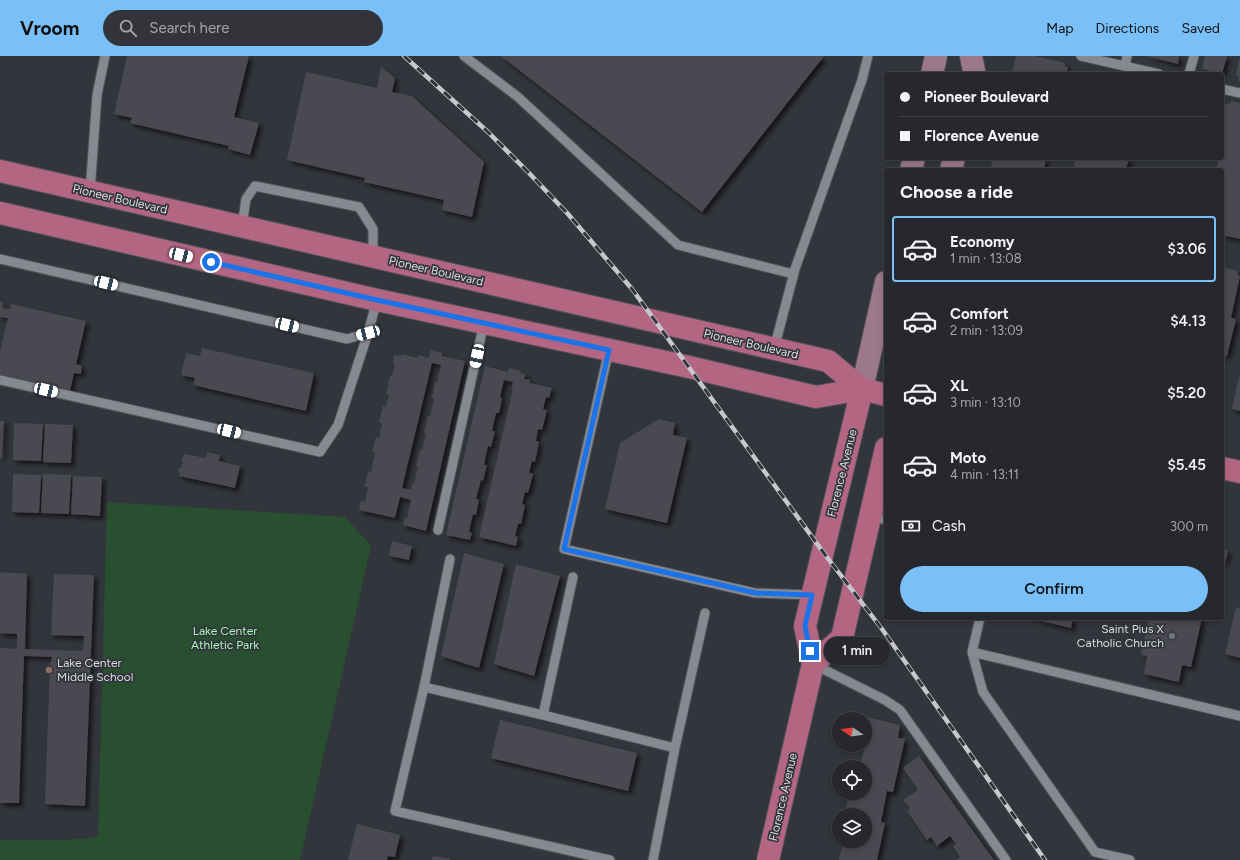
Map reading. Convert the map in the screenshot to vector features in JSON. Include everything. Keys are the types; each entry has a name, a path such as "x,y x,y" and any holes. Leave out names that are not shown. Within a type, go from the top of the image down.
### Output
{"main road":[{"path":"932,72 936,56"},
{"path":"971,56 974,72"},
{"name":"Pioneer Boulevard","path":"0,171 828,361 862,389"},
{"name":"Pioneer Boulevard","path":"0,213 377,300 689,367 816,397 862,389 884,394"},
{"name":"Florence Avenue","path":"768,860 813,664 805,626 884,291"},
{"path":"813,664 842,638 878,518 884,466"},
{"path":"1224,468 1240,472"}],"lane":[{"path":"90,192 97,95 106,56"},
{"path":"464,56 518,97 678,245 793,274"},
{"path":"774,349 793,274 862,80 868,56"},
{"path":"1081,56 1123,69 1145,72"},
{"path":"1123,69 1127,56"},
{"path":"1190,72 1194,56"},
{"path":"1224,89 1240,93"},
{"path":"242,226 246,199 255,186 359,207 374,228 373,257"},
{"path":"0,259 347,339 368,333"},
{"path":"0,380 320,452 338,426 377,300"},
{"path":"438,530 484,323"},
{"path":"609,350 564,549 756,593 812,595"},
{"path":"450,559 424,687 395,811 610,860"},
{"path":"543,715 573,577"},
{"path":"653,860 675,748 705,613"},
{"path":"980,620 972,652 983,692 1095,852 1130,860"},
{"path":"972,652 1240,716"},
{"path":"813,664 885,700 900,710 1006,860"},
{"path":"424,687 675,748"}],"green space":[{"name":"Lake Center Athletic Park","path":"107,502 345,517 371,546 300,860 0,860 0,840 69,840 98,837"}],"building":[{"path":"127,56 249,56 234,117 259,123 250,155 228,149 229,146 130,123 132,118 114,114"},
{"path":"501,56 824,56 702,212"},
{"path":"1016,56 1034,56 1065,63 1065,66 1068,67 1067,72 1012,72"},
{"path":"1146,56 1179,56 1178,64"},
{"path":"1205,56 1227,56 1223,72 1214,72 1202,69"},
{"path":"1239,60 1240,82 1238,81 1239,77 1236,76"},
{"path":"381,67 395,78 392,92 412,96 484,162 472,217 442,210 444,200 364,182 365,178 287,160 306,72 377,88"},
{"path":"1231,101 1240,103 1240,239 1224,235 1224,168 1216,168 1218,160 1224,160 1224,112 1226,103 1230,104"},
{"path":"992,160 1046,160 1044,168 990,168"},
{"path":"1076,160 1128,160 1126,168 1074,168"},
{"path":"1224,268 1238,271 1238,275 1240,276 1231,318 1236,319 1227,356 1224,355"},
{"path":"0,302 3,302 2,308 10,309 11,304 86,321 76,364 82,366 81,374 74,373 69,395 0,379 0,351 8,318 0,317"},
{"path":"202,348 314,373 306,411 193,385 195,378 181,375 186,353 200,356"},
{"path":"431,350 442,353 442,356 465,361 426,531 403,525 405,517 407,518 411,500 400,497 395,518 359,510 361,501 365,502 368,487 365,487 368,471 371,472 375,453 372,452 376,437 379,438 382,423 379,422 383,406 386,407 389,394 386,394 390,376 392,376 395,364 393,364 394,355 401,356 401,354 418,358 418,355 429,358","holes":["432,363 441,365 437,382 435,382 432,398 434,399 424,433 426,433 422,451 420,450 416,466 418,467 414,484 412,484 411,490 402,488"]},
{"path":"485,366 508,372 509,368 521,371 520,373 526,374 524,379 530,380 530,383 552,388 549,398 546,397 543,409 547,410 542,430 538,429 536,441 539,442 535,462 532,461 529,473 533,474 528,493 525,492 522,504 525,505 521,524 518,524 515,536 518,537 516,546 479,537 513,389 511,389 513,382 504,380 500,397 502,398 499,413 496,413 492,431 495,431 491,447 488,446 484,465 487,465 476,499 479,499 476,515 473,514 469,532 472,533 470,540 446,535"},
{"path":"1240,377 1240,411 1232,409"},
{"path":"659,419 675,423 673,435 687,438 667,523 605,509 620,443"},
{"path":"0,421 4,421 2,458 0,458"},
{"path":"14,423 43,424 41,461 13,460"},
{"path":"45,424 73,425 71,463 43,462"},
{"path":"207,452 220,455 219,461 240,466 235,488 179,476 180,472 178,471 179,468 181,468 183,461 181,461 184,454 206,458"},
{"path":"13,474 41,475 39,513 12,512"},
{"path":"43,474 71,475 69,514 41,513"},
{"path":"73,476 102,477 100,516 71,514"},
{"path":"392,541 412,546 409,560 389,556"},
{"path":"1224,550 1228,551 1224,563"},
{"path":"464,553 504,564 479,668 441,656"},
{"path":"516,564 560,576 534,676 494,664"},
{"path":"0,572 27,574 25,649 83,651 84,636 51,635 54,574 94,575 85,806 45,804 50,663 52,657 24,656 19,803 0,803 0,648 17,649 17,634 0,633"},
{"path":"1236,607 1240,608 1240,658 1225,654"},
{"path":"1037,620 1073,620 1071,628"},
{"name":"Saint Pius X Catholic Church","path":"1149,620 1202,620 1191,667 1182,665 1179,682 1144,674 1147,656 1141,655"},
{"path":"872,718 900,725 898,738 905,739 893,792 887,791 881,822 885,823 877,860 839,860 842,848 872,848 872,808 846,808 848,800 872,800 872,760 862,760 864,752 872,752"},
{"path":"500,720 637,753 628,791 491,758"},
{"path":"919,756 994,860 956,860 960,857 953,846 956,844 950,836 937,846 931,837 927,840 907,811 910,808 903,800 918,790 903,768"},
{"path":"357,824 400,835 395,857 388,856 387,860 348,860"},
{"path":"433,856 450,859 450,860 432,860"}],"railway":[{"path":"404,56 488,132 529,173 568,214 632,289 823,552 882,629 1045,860"}],"place":[{"name":"Saint Pius X Catholic Church","path":"1172,636"},
{"name":"Lake Center Middle School","path":"49,670"}],"route":[{"path":"211,262 377,300 609,350 564,549 756,593 812,595 805,626 810,651"}]}
